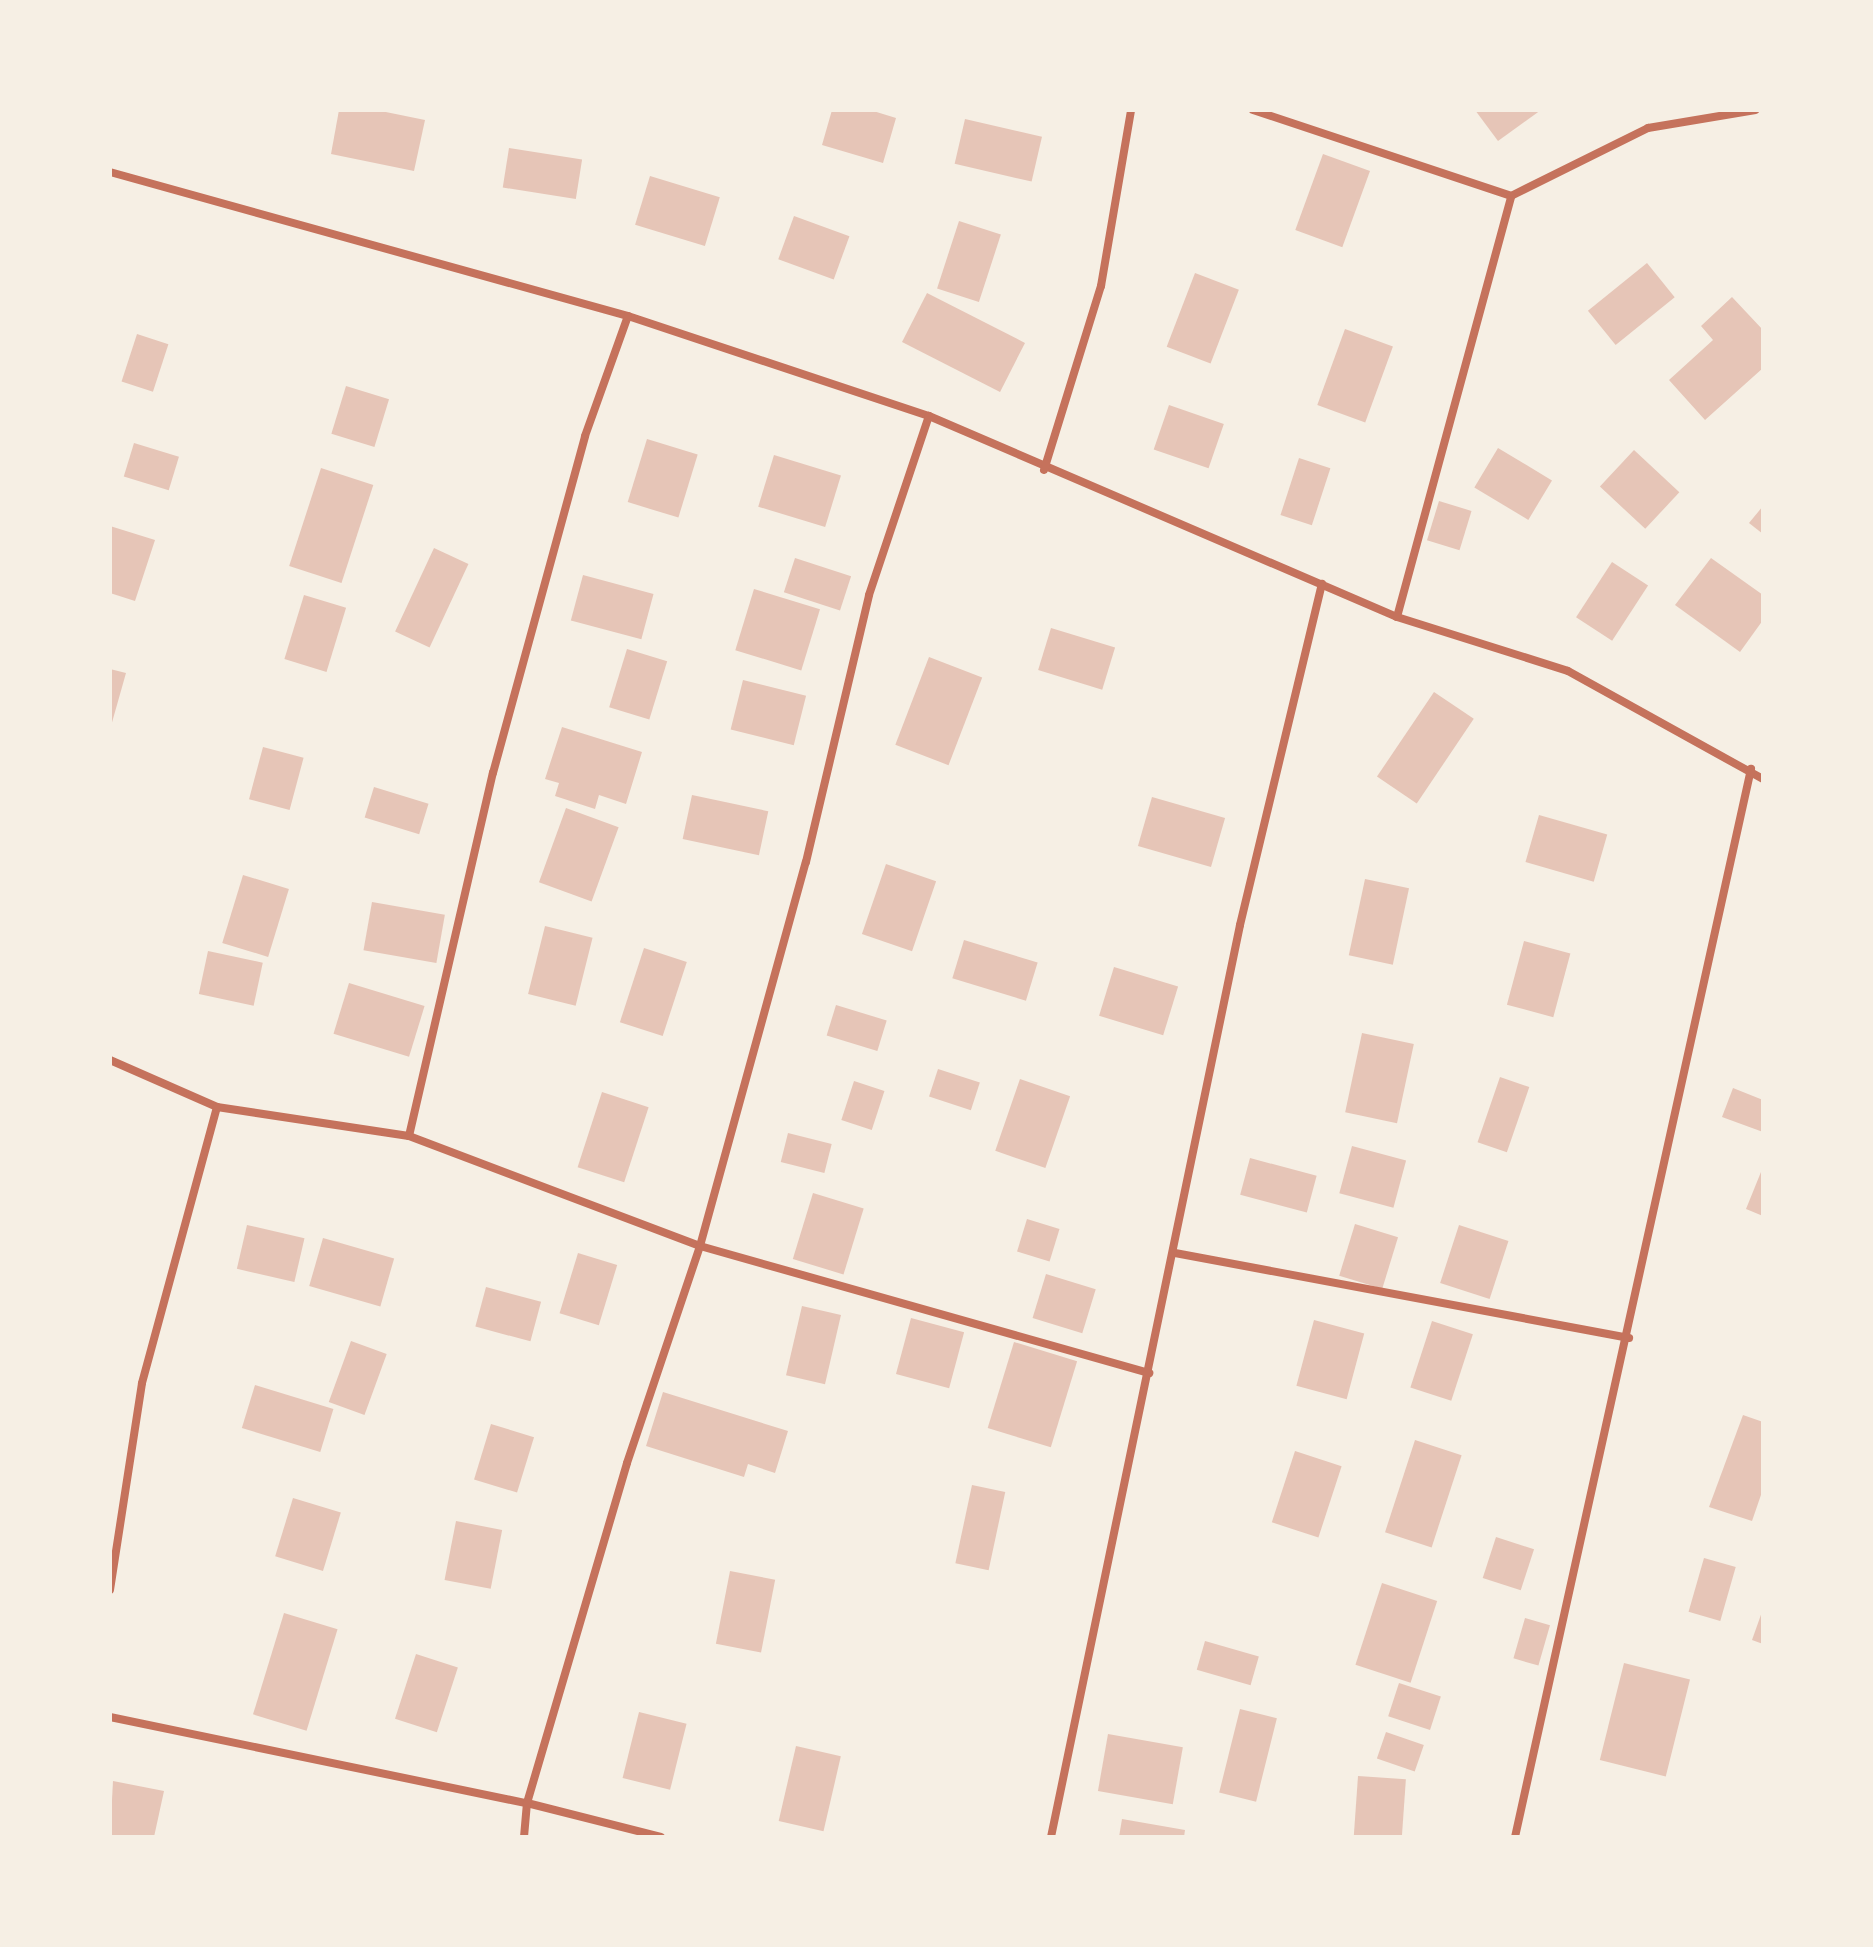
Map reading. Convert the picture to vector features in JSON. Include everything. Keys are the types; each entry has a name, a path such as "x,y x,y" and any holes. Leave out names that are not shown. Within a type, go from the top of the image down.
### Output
{"street":[{"path":"1044,470 1101,286 1131,110"},
{"path":"1253,110 1511,196 1648,128 1756,110"},
{"path":"110,172 628,316 929,416 1044,470 1397,617 1568,671 1751,769 1763,779"},
{"path":"1397,617 1511,196"},
{"path":"409,1136 493,773 585,436 628,316"},
{"path":"524,1837 527,1803 627,1463 700,1246 806,862 869,595 929,416"},
{"path":"1051,1837 1175,1253 1240,925 1322,584"},
{"path":"1515,1837 1629,1338 1751,769"},
{"path":"110,1060 217,1107 409,1136 700,1246 1149,1373"},
{"path":"110,1585 142,1383 217,1107"},
{"path":"1175,1253 1629,1338"},
{"path":"110,1717 527,1803 661,1837"}],"building":[{"path":"339,110 376,110 425,120 414,171 331,154"},
{"path":"832,110 870,110 896,118 883,163 822,145"},
{"path":"1475,110 1541,110 1498,141"},
{"path":"965,119 1042,137 1032,182 955,164"},
{"path":"509,148 582,160 576,199 503,188"},
{"path":"1323,154 1370,171 1342,247 1295,230"},
{"path":"650,176 720,197 705,246 635,225"},
{"path":"794,216 849,236 834,279 778,259"},
{"path":"959,221 1001,235 979,302 937,289"},
{"path":"1647,263 1675,297 1616,345 1588,311"},
{"path":"1195,273 1239,290 1211,364 1167,347"},
{"path":"927,293 1025,343 1000,392 902,342"},
{"path":"1732,297 1763,330 1763,368 1705,420 1669,380 1713,340 1701,326"},
{"path":"1345,329 1393,346 1365,423 1317,405"},
{"path":"137,334 168,344 153,392 122,382"},
{"path":"346,386 389,399 374,447 331,434"},
{"path":"1169,405 1224,424 1209,468 1154,449"},
{"path":"647,439 698,454 678,518 628,502"},
{"path":"134,443 179,457 169,490 124,476"},
{"path":"1498,448 1552,480 1528,520 1474,487"},
{"path":"1634,450 1679,492 1645,529 1600,487"},
{"path":"774,455 841,475 825,527 758,507"},
{"path":"1299,458 1330,468 1312,525 1280,515"},
{"path":"321,468 373,485 341,583 289,566"},
{"path":"1439,501 1472,511 1460,550 1427,540"},
{"path":"1763,506 1763,534 1749,523"},
{"path":"110,526 155,540 135,601 110,593"},
{"path":"434,548 468,564 430,647 395,631"},
{"path":"795,558 851,576 840,610 784,592"},
{"path":"1711,558 1763,595 1763,620 1740,652 1675,605"},
{"path":"1612,562 1648,585 1612,641 1576,617"},
{"path":"583,575 654,594 641,639 571,620"},
{"path":"754,589 820,609 801,670 735,650"},
{"path":"304,595 346,608 326,672 284,659"},
{"path":"1051,628 1115,648 1102,690 1038,670"},
{"path":"627,649 667,661 649,720 609,707"},
{"path":"929,657 982,677 949,765 895,745"},
{"path":"110,669 126,673 111,726 110,726"},
{"path":"743,680 806,696 794,745 731,729"},
{"path":"1434,692 1474,719 1417,803 1377,777"},
{"path":"562,727 642,752 626,804 599,795 595,809 555,796 559,783 545,779"},
{"path":"263,747 304,758 290,810 249,799"},
{"path":"374,787 429,804 419,834 365,818"},
{"path":"692,795 768,811 759,855 683,839"},
{"path":"1152,797 1225,818 1211,867 1138,846"},
{"path":"566,808 619,827 592,901 539,882"},
{"path":"1539,815 1607,835 1594,882 1525,862"},
{"path":"886,864 936,881 912,951 862,934"},
{"path":"243,875 289,889 268,957 222,943"},
{"path":"1365,879 1409,888 1393,965 1349,955"},
{"path":"372,902 445,915 436,963 363,950"},
{"path":"545,926 593,938 576,1006 528,994"},
{"path":"964,940 1038,963 1026,1001 952,978"},
{"path":"1524,941 1570,953 1553,1017 1507,1005"},
{"path":"644,948 687,962 663,1036 620,1022"},
{"path":"208,951 263,963 254,1006 199,994"},
{"path":"1114,967 1178,987 1163,1035 1099,1016"},
{"path":"349,983 425,1006 409,1057 334,1034"},
{"path":"836,1005 887,1020 877,1051 827,1036"},
{"path":"1362,1033 1414,1044 1397,1123 1345,1112"},
{"path":"938,1069 980,1083 971,1110 929,1097"},
{"path":"1500,1077 1529,1087 1507,1152 1478,1142"},
{"path":"1020,1079 1070,1096 1045,1168 995,1151"},
{"path":"854,1081 884,1091 872,1130 841,1120"},
{"path":"1733,1088 1763,1100 1763,1132 1722,1117"},
{"path":"602,1092 649,1107 624,1182 578,1167"},
{"path":"788,1133 832,1144 824,1173 781,1162"},
{"path":"1352,1146 1406,1160 1393,1208 1339,1193"},
{"path":"1250,1158 1317,1176 1307,1213 1240,1195"},
{"path":"1763,1167 1763,1216 1746,1209"},
{"path":"813,1193 864,1208 844,1274 793,1259"},
{"path":"1027,1219 1060,1229 1050,1261 1017,1252"},
{"path":"1355,1224 1398,1237 1382,1289 1339,1276"},
{"path":"247,1225 304,1238 294,1282 237,1269"},
{"path":"1459,1225 1508,1241 1490,1299 1440,1283"},
{"path":"323,1238 394,1258 380,1306 309,1286"},
{"path":"578,1253 617,1265 599,1325 560,1313"},
{"path":"1046,1274 1096,1289 1082,1333 1033,1318"},
{"path":"486,1287 541,1302 530,1341 475,1327"},
{"path":"802,1306 841,1315 825,1384 786,1375"},
{"path":"911,1318 964,1332 949,1388 896,1374"},
{"path":"1314,1320 1364,1333 1347,1399 1296,1386"},
{"path":"1432,1321 1473,1334 1451,1401 1410,1388"},
{"path":"351,1341 387,1354 364,1415 329,1402"},
{"path":"1014,1342 1077,1361 1051,1447 988,1428"},
{"path":"255,1385 333,1409 320,1452 242,1428"},
{"path":"663,1392 788,1431 775,1473 748,1464 744,1477 646,1446"},
{"path":"1743,1415 1763,1422 1763,1489 1752,1521 1709,1507"},
{"path":"491,1424 534,1437 517,1493 474,1479"},
{"path":"1415,1440 1462,1455 1432,1547 1385,1532"},
{"path":"1295,1451 1342,1466 1318,1537 1272,1522"},
{"path":"972,1485 1005,1492 989,1570 955,1563"},
{"path":"293,1498 341,1513 323,1571 275,1556"},
{"path":"456,1521 502,1530 491,1589 445,1580"},
{"path":"1496,1537 1534,1549 1521,1590 1483,1578"},
{"path":"1704,1558 1736,1567 1720,1621 1689,1612"},
{"path":"730,1571 775,1580 761,1652 716,1644"},
{"path":"1382,1583 1437,1601 1411,1683 1355,1665"},
{"path":"1763,1609 1763,1644 1752,1640"},
{"path":"284,1613 338,1629 307,1731 253,1714"},
{"path":"1525,1618 1550,1625 1538,1666 1513,1658"},
{"path":"1205,1641 1259,1656 1251,1685 1197,1670"},
{"path":"416,1654 458,1668 437,1732 395,1719"},
{"path":"1624,1663 1690,1679 1666,1776 1600,1760"},
{"path":"1399,1683 1441,1697 1430,1730 1388,1716"},
{"path":"1240,1709 1277,1718 1256,1802 1219,1792"},
{"path":"639,1712 687,1724 670,1790 623,1778"},
{"path":"1386,1732 1424,1745 1415,1771 1377,1758"},
{"path":"1108,1734 1183,1747 1173,1804 1098,1791"},
{"path":"796,1746 841,1756 823,1831 779,1821"},
{"path":"1358,1776 1406,1779 1402,1837 1354,1837"},
{"path":"113,1781 164,1791 154,1837 110,1837"},
{"path":"1122,1819 1185,1830 1184,1837 1119,1837"}]}
